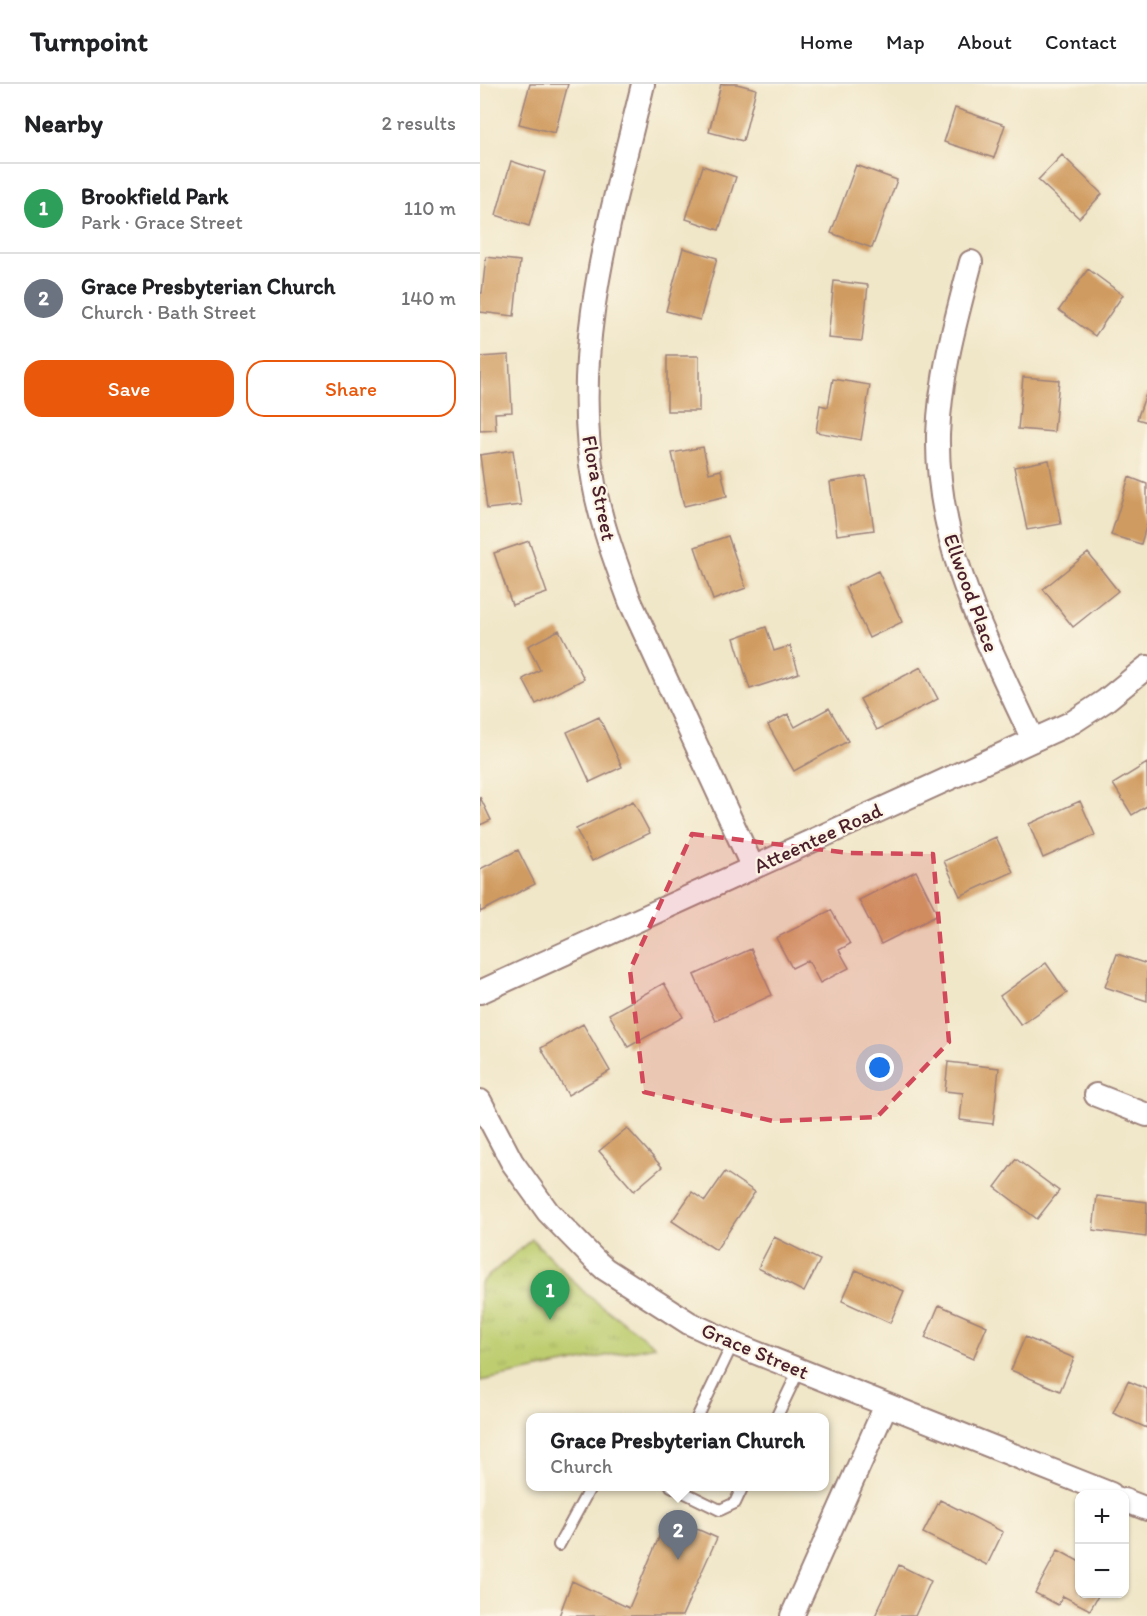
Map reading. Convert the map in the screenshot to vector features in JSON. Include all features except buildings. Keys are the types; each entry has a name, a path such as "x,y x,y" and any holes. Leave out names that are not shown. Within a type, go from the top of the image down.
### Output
{"street":[{"name":"Flora Street","path":"643,84 598,274 587,349 586,407 594,485 603,523 622,581 753,868"},
{"name":"Ellwood Place","path":"971,262 943,381 938,435 940,489 947,533 960,576 977,621 1033,740"},
{"name":"Atteentee Road","path":"480,992 1072,722 1105,701 1147,667"},
{"path":"1096,1095 1147,1115"},
{"name":"Grace Street","path":"480,1101 512,1162 548,1212 605,1269 689,1323 799,1370 1101,1490"},
{"path":"792,1616 886,1405"},
{"path":"1129,1502 1147,1509"}],"lane":[{"path":"699,1413 733,1343"},
{"path":"778,1413 799,1370"},
{"path":"559,1545 588,1491"},
{"path":"681,1491 720,1510 735,1503 741,1491"}],"highlighted area":[{"path":"692,834 849,853 933,854 949,1042 877,1117 773,1121 644,1092 630,970"}],"green space":[{"path":"532,1239 586,1294 655,1346 480,1381 480,1283"}],"place":[{"name":"Brookfield Park","path":"550,1320"},
{"name":"Grace Presbyterian Church","path":"678,1560"}]}
